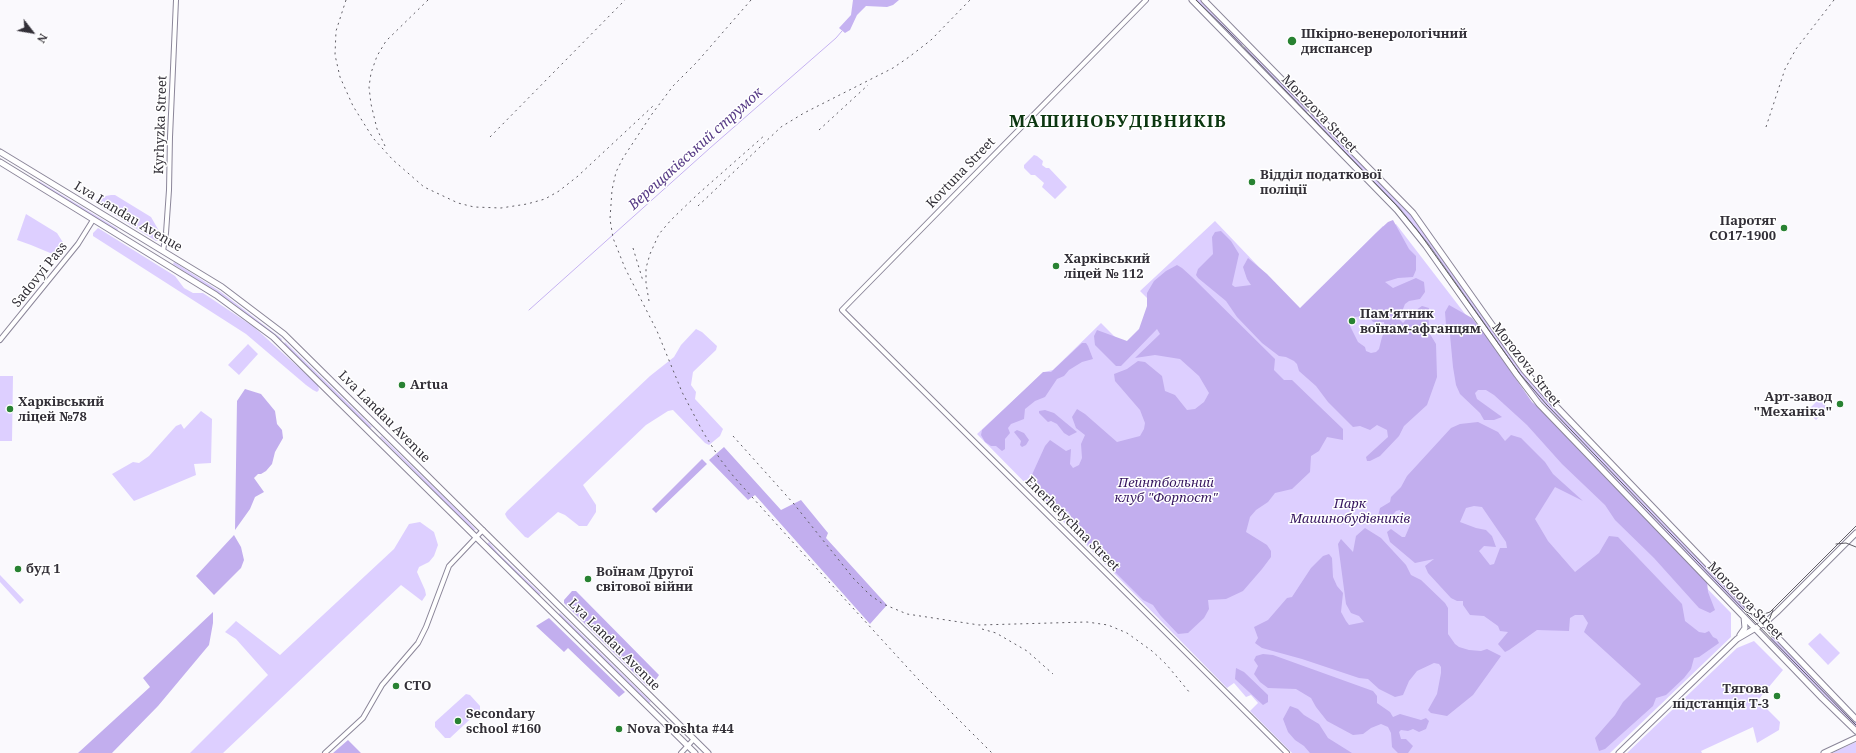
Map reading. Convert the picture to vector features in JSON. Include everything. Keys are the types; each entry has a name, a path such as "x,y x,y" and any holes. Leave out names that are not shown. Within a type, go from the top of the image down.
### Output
{"main road":[{"name":"Morozova Street","path":"1192,0 1397,210 1426,246 1516,375 1539,404 1856,731"},
{"name":"Morozova Street","path":"1204,0 1413,213 1524,370 1562,412 1856,719"},
{"name":"Lva Landau Avenue","path":"0,152 222,287 272,324 306,355 708,753"},
{"name":"Lva Landau Avenue","path":"0,162 216,295 266,332 695,753"},
{"path":"119,236 124,228"},
{"path":"158,260 163,251"},
{"path":"373,436 380,428"},
{"path":"1737,639 1764,623 1856,533"},
{"path":"1619,753 1737,639 1745,628 1744,616"},
{"path":"677,736 684,728"},
{"path":"1824,753 1856,738"}],"street":[{"name":"Kyrhyzka Street","path":"163,251 166,234 169,190 176,0"},
{"name":"Kovtuna Street","path":"842,310 1146,0"},
{"name":"Sadovyi Pass","path":"0,340 78,244 93,220"},
{"name":"Enerhetychna Street","path":"842,310 1287,753"},
{"path":"325,753 363,718 382,685 418,643 432,614 447,570 455,558 483,530"},
{"path":"681,753 694,739"}],"green space":[{"path":"1194,0 1203,0 1244,43 1240,47"},
{"path":"1247,45 1309,110 1305,114 1242,49"},
{"path":"1312,113 1412,215 1522,369 1746,607 1742,611 1539,399 1517,372 1417,231 1308,117"},
{"path":"1034,155 1043,161 1042,165 1049,168 1067,187 1055,199 1042,187 1044,183 1035,175 1031,175 1024,168 1024,165"},
{"path":"39,181 118,229 117,231 38,183"},
{"path":"115,195 151,217 162,236 161,240 156,241 95,203 95,200 100,197"},
{"path":"26,214 57,233 64,244 55,255 17,240"},
{"path":"1393,220 1409,249 1416,256 1416,270 1413,277 1398,278 1385,282 1393,288 1416,278 1424,282 1425,292 1420,299 1409,301 1405,304 1399,319 1403,323 1413,312 1422,306 1429,308 1428,315 1430,334 1436,344 1437,377 1427,405 1404,426 1399,436 1380,456 1367,461 1366,457 1388,437 1387,430 1377,425 1370,430 1360,426 1353,427 1328,402 1316,386 1299,371 1297,364 1294,361 1286,357 1279,356 1262,343 1237,317 1226,301 1196,275 1198,269 1213,254 1212,237 1215,232 1221,231 1231,241 1239,254 1232,285 1235,287 1251,285 1247,279 1243,267 1248,258 1267,274 1300,308 1388,222","holes":["1366,308 1373,322 1384,322 1385,331 1379,349 1376,352 1371,353 1366,351 1365,347 1358,342 1350,326 1351,320 1355,317 1364,316"]},
{"name":"Парк Машинобудівників","path":"1215,221 1300,310 1383,226 1387,230 1396,224 1472,323 1512,379 1557,434 1731,613 1731,637 1610,753 1292,753 1250,711 1258,703 1251,695 1246,697 1234,683 1227,688 977,434 1044,372 1053,370 1101,323 1123,345 1159,310 1140,291"},
{"path":"98,228 175,276 184,288 193,293 203,293 254,327 318,385 319,390 317,392 306,385 246,334 93,236 93,233"},
{"path":"174,262 221,292 282,339 281,341 234,304 173,264"},
{"name":"Пейнтбольний клуб \"Форпост\"","path":"1177,265 1192,277 1275,359 1274,370 1284,380 1292,380 1343,429 1343,440 1327,437 1319,451 1311,456 1310,472 1292,489 1275,493 1268,502 1256,510 1250,517 1246,532 1267,545 1271,551 1271,557 1262,569 1243,591 1226,599 1208,600 1209,609 1204,618 1188,633 1178,634 1160,615 1153,605 1143,600 1077,534 1071,527 1071,517 1068,511 1061,513 1045,502 1030,485 1030,479 1045,446 1050,440 1066,451 1071,449 1070,464 1073,468 1079,465 1082,458 1081,444 1085,435 1076,428 1072,417 1077,409 1085,414 1117,442 1140,436 1144,429 1145,423 1140,410 1115,381 1114,374 1127,369 1138,361 1145,362 1162,376 1165,391 1175,395 1187,410 1195,409 1204,402 1209,393 1199,376 1180,359 1155,355 1135,358 1160,334 1157,329 1121,366 1116,366 1095,345 1094,336 1097,330 1127,341 1139,329 1147,306 1147,293 1154,281 1166,271"},
{"path":"1449,305 1472,318 1532,402 1542,410 1707,581 1708,592 1715,610 1710,613 1699,608 1654,558 1615,520 1605,505 1562,464 1527,425 1494,395 1486,390 1478,390 1475,393 1477,399 1502,417 1494,420 1484,420 1480,413 1460,394 1456,385 1450,335 1446,325 1445,312"},
{"path":"696,329 702,332 717,346 716,350 693,372 691,385 696,392 695,399 723,429 720,436 709,445 705,443 673,410 668,411 646,425 583,485 596,505 596,512 587,526 579,526 565,515 558,512 528,538 525,537 507,518 505,514 507,511 650,376 674,357 681,345"},
{"path":"285,342 372,427 370,428 284,344"},
{"path":"1082,343 1086,343 1093,359 1082,362 1069,370 1064,376 1057,379 1045,397 1035,401 1025,409 1024,419 1011,424 1008,428 1010,433 1005,439 1005,449 1002,451 996,446 991,446 985,442 981,435 982,430 1043,372 1051,372"},
{"path":"248,344 258,354 239,375 228,365"},
{"path":"0,376 13,376 12,441 0,441"},
{"path":"245,389 261,394 275,411 277,424 282,430 283,438 275,452 272,464 266,471 258,474 254,478 264,492 255,497 250,509 235,530 237,401"},
{"path":"1819,399 1828,408 1816,420 1807,411"},
{"path":"1045,410 1054,413 1077,432 1069,436 1064,433 1057,424 1051,421 1048,422 1039,413 1039,411"},
{"path":"201,411 212,419 211,463 194,464 196,475 134,501 112,474 133,462 139,463 149,456 176,426 181,424 184,429"},
{"path":"1478,422 1498,432 1505,441 1511,435 1521,438 1545,462 1553,474 1583,501 1555,487 1535,519 1548,541 1575,572 1599,553 1609,536 1618,537 1682,604 1685,621 1699,632 1705,633 1709,631 1719,643 1699,657 1694,658 1691,669 1684,678 1666,695 1656,698 1653,706 1605,749 1599,751 1595,738 1615,715 1623,702 1641,684 1584,632 1588,623 1583,615 1575,615 1570,618 1569,631 1537,630 1505,652 1498,644 1508,632 1500,631 1498,626 1484,616 1470,615 1463,605 1463,601 1457,601 1451,598 1428,573 1425,566 1434,559 1415,563 1390,542 1387,532 1391,529 1402,537 1405,537 1411,523 1402,516 1400,510 1396,511 1387,521 1380,521 1378,516 1380,508 1390,502 1391,497 1401,487 1407,476 1451,428 1460,424","holes":["1474,506 1482,507 1506,542 1507,548 1500,548 1494,564 1490,565 1479,551 1484,546 1496,547 1492,536 1486,530 1460,522 1466,508"]},
{"path":"1017,430 1024,433 1029,440 1026,445 1022,447 1020,445 1021,441 1014,432"},
{"path":"381,436 476,530 473,530 380,437"},
{"path":"724,447 781,510 801,500 828,533 826,538 887,605 870,624 755,495 748,500 709,460"},
{"path":"702,459 707,464 656,513 652,509"},
{"path":"420,522 434,532 438,545 434,556 429,562 419,567 417,572 426,595 422,601 401,585 223,753 190,753 268,675 236,639 225,632 236,621 280,655 394,549 409,524"},
{"path":"1365,528 1381,538 1406,565 1411,575 1421,580 1445,603 1448,608 1448,634 1455,644 1469,650 1481,651 1487,649 1501,656 1473,695 1447,716 1431,713 1428,710 1437,694 1441,673 1441,667 1439,664 1434,663 1417,671 1409,681 1403,695 1395,697 1379,689 1368,679 1359,678 1302,659 1262,648 1255,643 1258,638 1254,627 1268,620 1287,598 1292,597 1311,568 1323,556 1329,554 1332,558 1333,577 1337,586 1343,593 1341,612 1349,625 1364,622 1359,616 1351,613 1346,604 1338,544 1341,539 1353,552 1356,536"},
{"path":"234,535 241,547 244,560 241,568 214,595 196,576"},
{"path":"489,542 498,553 541,594 539,595 487,544"},
{"path":"0,575 24,600 20,604 0,582"},
{"path":"572,591 576,591 659,675 650,686 647,686 564,603 564,600"},
{"path":"213,612 213,623 209,645 158,706 112,753 78,753 150,687 143,678"},
{"path":"560,613 651,702 649,703 558,615"},
{"path":"549,618 625,692 619,697 568,648 564,652 536,626"},
{"path":"1820,633 1840,653 1828,665 1808,644"},
{"path":"1774,636 1856,721 1855,728 1769,640"},
{"path":"1754,641 1783,670 1758,700 1780,722 1779,730 1757,743 1753,727 1701,751 1702,753 1627,753 1737,648"},
{"path":"1263,654 1273,655 1373,691 1377,696 1377,703 1390,712 1393,717 1400,714 1421,720 1426,718 1429,721 1426,729 1419,732 1413,729 1408,731 1401,730 1399,732 1401,739 1406,739 1413,746 1408,753 1398,753 1392,747 1391,733 1388,727 1381,724 1371,728 1363,734 1353,735 1327,721 1311,698 1296,689 1268,688 1260,682 1254,674 1258,666 1254,660 1256,656"},
{"path":"1236,668 1244,672 1268,695 1268,702 1263,705 1235,679"},
{"path":"466,694 470,695 480,706 480,710 450,738 445,738 435,727 435,722"},
{"path":"1290,706 1298,709 1304,715 1319,724 1328,738 1352,753 1310,753 1288,732 1283,719"},
{"path":"348,740 361,753 333,753"},
{"path":"1856,742 1856,753 1833,753 1834,752"}],"shaded area":[{"path":"853,0 899,0 893,5 887,7 866,6 857,15 850,30 845,33 839,28 851,15"}],"waterway":[{"name":"Верещаківський струмок","path":"529,310 710,148 836,38 842,31"}],"tram line":[{"path":"1196,0 1228,31 1396,205 1418,231 1520,374 1547,405 1746,612 1758,616 1770,612 1856,526"},
{"path":"1836,544 1846,543 1856,547"},
{"path":"1772,637 1768,623 1773,610"},
{"path":"1747,614 1856,725"}],"railway":[{"path":"346,0 336,31 335,55 340,77 353,106 373,138 393,160 424,187 458,203 474,207 501,208 527,204 545,199 559,191 578,176 653,106"},
{"path":"385,146 377,129 371,104 369,87 371,73 377,56 386,41 428,0"},
{"path":"490,137 625,0"},
{"path":"751,0 697,62 673,86 652,114 623,158 616,172 612,190 610,219 613,238 625,268 657,331 682,392 703,432 720,459 734,477 917,678 992,753"},
{"path":"698,206 781,127 804,113 893,68 931,40 970,0"},
{"path":"1766,127 1785,69 1796,49 1834,0"},
{"path":"819,130 868,85"},
{"path":"649,301 646,283 646,268 650,254 659,234 698,194 765,135"},
{"path":"633,248 643,281"},
{"path":"733,436 794,504 854,579 870,595 883,604 907,614 979,625 1087,622 1108,625 1127,633 1152,651 1166,664 1190,693"},
{"path":"982,629 996,633 1027,651 1053,674"}],"place":[{"name":"Шкірно-венерологічний диспансер","path":"1292,41"},
{"name":"Відділ податкової поліції","path":"1252,182"},
{"name":"Паротяг СО17-1900","path":"1784,228"},
{"name":"Харківський ліцей № 112","path":"1056,266"},
{"name":"Пам'ятник воїнам-афганцям","path":"1352,321"},
{"name":"Artua","path":"402,385"},
{"name":"Арт-завод \"Механіка\"","path":"1840,404"},
{"name":"Харківський ліцей №78","path":"10,409"},
{"name":"буд 1","path":"18,569"},
{"name":"Воїнам Другої світової війни","path":"588,579"},
{"name":"СТО","path":"396,686"},
{"name":"Тягова підстанція Т-3","path":"1777,696"},
{"name":"Secondary school #160","path":"458,721"},
{"name":"Nova Poshta #44","path":"619,729"}],"district":[{"name":"МАШИНОБУДІВНИКІВ","path":"1118,122"}]}
